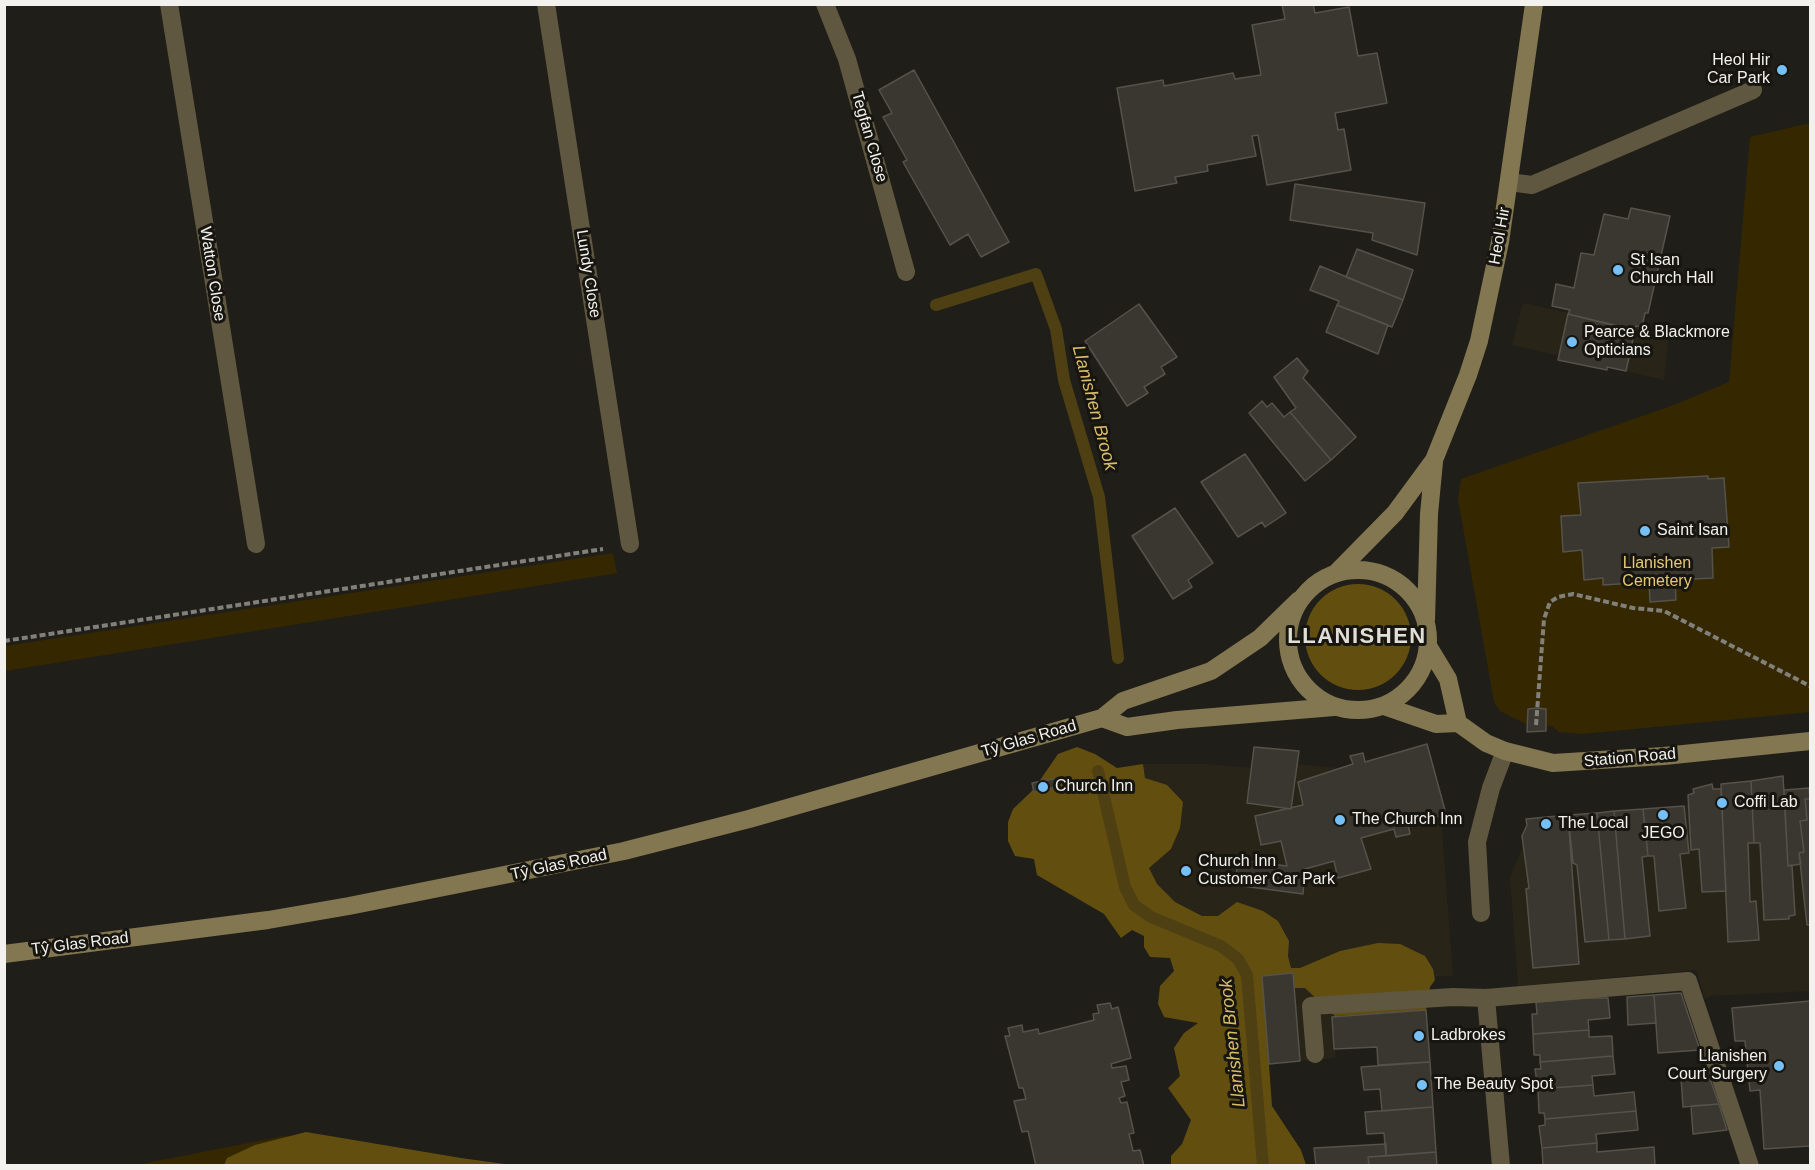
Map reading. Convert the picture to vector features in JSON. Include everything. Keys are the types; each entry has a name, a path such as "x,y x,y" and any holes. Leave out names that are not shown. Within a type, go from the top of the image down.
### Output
{"main road":[{"name":"Heol Hir","path":"1426,622 1429,514 1434,460 1479,341 1509,182 1534,4"},
{"name":"Heol Hir","path":"1337,572 1395,513 1434,460"},
{"path":"1102,718 1127,727 1177,720 1335,706 1366,710 1384,706 1412,686 1422,669 1428,646 1426,622 1416,600 1393,578 1375,572 1350,570 1337,572 1315,584 1299,600 1289,623 1287,647 1291,663 1302,684 1313,695 1335,706"},
{"name":"Tŷ Glas Road","path":"4,954 268,920 480,881 613,853 749,819 1102,718 1123,701 1211,671 1260,638 1299,600"},
{"path":"1384,706 1436,724 1458,723 1448,679 1428,646"},
{"name":"Station Road","path":"1458,723 1486,743 1504,751 1553,763 1586,763 1810,741"}],"street":[{"name":"Watton Close","path":"169,4 256,544"},
{"name":"Lundy Close","path":"546,4 621,546"},
{"name":"Tegfan Close","path":"825,4 847,59 906,272"},
{"path":"1509,182 1532,185 1752,90"},
{"path":"1481,914 1477,842 1487,798 1504,751"},
{"path":"1315,1054 1311,1006 1453,997 1486,998 1688,981 1750,1166"},
{"path":"1486,998 1501,1166"}],"path":[{"path":"4,641 621,546"},
{"path":"1536,725 1544,618 1550,602 1558,597 1589,596 1633,608 1664,611 1810,686"}],"shaded area":[{"path":"1523,303 1669,334 1664,380 1512,345"},
{"path":"1358,584 1378,588 1396,599 1407,617 1411,637 1407,657 1396,675 1378,686 1358,690 1338,686 1320,675 1309,657 1305,637 1309,617 1320,599 1338,588"},
{"path":"1427,744 1446,814 1441,815 1453,976 1424,977 1437,1165 1316,1165 1314,1148 1385,1144 1384,1133 1367,1134 1365,1112 1382,1111 1380,1089 1364,1090 1361,1067 1378,1065 1377,1047 1335,1049 1335,1058 1300,1061 1242,937 1175,902 1137,873 1149,810 1143,764 1209,764 1251,768 1254,747 1299,751 1298,764 1337,768 1352,764 1350,756 1363,753 1366,762"},
{"path":"1077,747 1095,754 1117,768 1143,764 1145,778 1167,785 1183,802 1180,828 1171,849 1149,868 1157,884 1175,902 1202,916 1218,916 1237,902 1263,911 1278,921 1289,941 1288,956 1291,968 1300,968 1340,951 1378,943 1400,944 1425,956 1433,969 1435,980 1430,987 1426,1010 1335,1016 1305,988 1288,988 1265,1011 1272,1106 1301,1150 1306,1165 1171,1165 1171,1156 1182,1144 1191,1120 1168,1088 1180,1076 1174,1048 1184,1033 1198,1023 1164,1017 1158,1004 1160,986 1174,971 1170,958 1150,957 1144,947 1144,936 1132,930 1121,938 1104,914 1037,875 1034,859 1015,856 1008,841 1008,822 1013,809 1034,789 1058,754"},
{"path":"1783,776 1785,790 1810,799 1810,991 1711,996 1705,999 1696,970 1518,986 1510,877 1523,846 1522,836 1527,825 1526,819 1688,805 1693,789 1712,784 1713,789 1720,789 1721,784"},
{"path":"306,1132 512,1165 224,1165 227,1158 255,1145"}],"green space":[{"name":"Llanishen Cemetery","path":"1810,123 1810,712 1582,734 1559,732 1552,726 1528,725 1500,711 1494,702 1458,499 1461,479 1674,405 1729,382 1750,137"},
{"path":"613,553 617,573 5,671 5,646"},
{"path":"284,1136 465,1165 131,1166"}],"building":[{"path":"1282,4 1313,4 1315,13 1349,7 1358,56 1377,53 1387,103 1335,113 1338,130 1344,129 1351,170 1267,185 1258,135 1252,136 1256,156 1207,165 1208,171 1175,177 1177,183 1135,191 1117,88 1163,80 1164,86 1233,73 1235,79 1261,75 1252,25 1285,19"},
{"path":"914,70 1009,242 981,257 968,234 950,245 903,162 907,160 883,117 892,113 879,90"},
{"path":"1295,184 1425,203 1417,255 1372,240 1373,233 1290,220"},
{"name":"St Isan Church Hall","path":"1631,208 1670,216 1648,313 1645,313 1642,327 1636,326 1635,330 1616,326 1568,314 1570,310 1552,306 1556,284 1574,288 1581,253 1594,255 1604,214 1628,219"},
{"path":"1357,249 1413,270 1403,300 1346,277"},
{"path":"1320,266 1403,300 1392,327 1337,305 1339,301 1310,290"},
{"path":"1139,304 1177,357 1161,367 1165,374 1144,387 1148,393 1127,406 1085,341"},
{"path":"1337,305 1388,325 1378,354 1326,332"},
{"path":"1568,314 1635,330 1626,371 1607,367 1607,370 1558,360"},
{"path":"1297,358 1308,371 1303,378 1356,437 1331,460 1290,412 1296,408 1274,377"},
{"path":"1262,401 1267,407 1272,403 1284,417 1290,412 1331,460 1305,481 1249,413"},
{"path":"1245,454 1286,513 1265,527 1262,522 1238,537 1201,482"},
{"name":"Saint Isan","path":"1708,476 1708,479 1724,478 1729,547 1712,548 1713,578 1675,580 1676,600 1650,602 1649,582 1603,585 1603,578 1584,580 1582,550 1563,552 1561,516 1581,515 1578,483"},
{"path":"1175,508 1213,563 1188,580 1192,587 1173,599 1132,536"},
{"path":"1528,709 1546,709 1546,731 1527,732"},
{"name":"The Church Inn","path":"1427,744 1446,814 1408,825 1410,834 1396,837 1394,829 1361,838 1371,869 1338,878 1334,861 1305,869 1303,894 1235,885 1238,860 1287,866 1281,841 1261,845 1255,816 1303,805 1298,782 1353,764 1350,756 1363,753 1365,762"},
{"path":"1254,747 1299,751 1291,809 1247,803"},
{"path":"1783,776 1788,866 1792,865 1795,915 1789,916 1789,919 1764,920 1760,843 1754,843 1751,781"},
{"path":"1054,779 1056,787 1034,792 1032,783"},
{"path":"1751,781 1754,843 1748,843 1750,902 1756,901 1759,940 1728,942 1721,784"},
{"path":"1712,784 1713,789 1721,789 1726,891 1702,892 1699,849 1691,850 1688,795 1694,793 1693,789"},
{"path":"1809,788 1810,799 1805,799 1807,820 1800,821 1804,852 1799,853 1801,864 1788,866 1784,790"},
{"path":"1805,799 1810,799 1810,925 1807,925 1799,853 1804,852 1800,821 1807,820"},
{"path":"1684,806 1689,853 1680,854 1686,908 1659,911 1654,856 1648,856 1643,809"},
{"path":"1643,809 1648,856 1642,857 1650,936 1625,939 1614,811"},
{"path":"1614,811 1625,939 1609,940 1597,813"},
{"path":"1597,813 1609,940 1585,942 1577,865 1573,863 1568,815"},
{"path":"1568,815 1579,964 1533,968 1526,889 1529,888 1522,836 1527,825 1526,819"},
{"path":"1293,973 1300,1061 1269,1064 1262,976"},
{"path":"1681,993 1700,1050 1658,1053 1654,995"},
{"path":"1654,995 1656,1023 1628,1025 1627,997"},
{"path":"1608,998 1610,1018 1588,1020 1589,1030 1533,1034 1532,1014 1537,1014 1536,1002"},
{"name":"Llanishen Court Surgery","path":"1810,1001 1810,1146 1764,1149 1760,1090 1750,1091 1745,1041 1735,1041 1732,1008"},
{"path":"1110,1003 1112,1009 1118,1007 1131,1058 1111,1064 1112,1068 1126,1066 1129,1080 1121,1082 1125,1096 1119,1098 1121,1103 1127,1102 1134,1133 1129,1134 1133,1151 1140,1150 1144,1166 1036,1166 1028,1131 1022,1132 1014,1101 1026,1099 1023,1088 1019,1088 1005,1036 1010,1036 1008,1028 1022,1025 1023,1032 1038,1029 1039,1034 1094,1020 1093,1014 1099,1013 1097,1005"},
{"path":"1426,1010 1430,1062 1378,1065 1377,1047 1334,1049 1332,1017"},
{"path":"1589,1030 1589,1037 1612,1036 1613,1056 1540,1062 1540,1055 1534,1055 1533,1034"},
{"path":"1613,1056 1615,1074 1592,1076 1593,1085 1538,1089 1535,1069 1541,1069 1540,1062"},
{"path":"1430,1062 1433,1107 1382,1111 1380,1089 1364,1090 1361,1067"},
{"path":"1709,1076 1719,1104 1683,1107 1681,1078"},
{"path":"1593,1085 1594,1096 1634,1092 1636,1111 1545,1119 1544,1113 1539,1113 1538,1089"},
{"path":"1719,1104 1727,1130 1693,1134 1691,1106"},
{"path":"1433,1107 1436,1152 1386,1156 1384,1133 1367,1134 1365,1112"},
{"path":"1636,1111 1638,1130 1596,1134 1597,1143 1542,1148 1539,1126 1545,1125 1545,1119"},
{"path":"1597,1143 1597,1152 1654,1147 1655,1166 1543,1166 1542,1148"},
{"path":"1386,1144 1386,1156 1368,1157 1369,1166 1316,1166 1314,1148"},
{"path":"1436,1152 1437,1166 1369,1166 1368,1157"}],"waterway":[{"name":"Llanishen Brook","path":"936,305 1036,274 1056,329 1064,380 1099,497 1118,658"},
{"name":"Llanishen Brook","path":"1098,771 1125,887 1134,905 1151,917 1221,946 1238,959 1247,975 1263,1166"}],"place":[{"name":"Heol Hir Car Park","path":"1782,70"},
{"name":"St Isan Church Hall","path":"1618,270"},
{"name":"Pearce & Blackmore Opticians","path":"1572,342"},
{"name":"Saint Isan","path":"1645,531"},
{"name":"Church Inn","path":"1043,787"},
{"name":"Coffi Lab","path":"1722,803"},
{"name":"JEGO","path":"1663,815"},
{"name":"The Church Inn","path":"1340,820"},
{"name":"The Local","path":"1546,824"},
{"name":"Church Inn Customer Car Park","path":"1186,871"},
{"name":"Ladbrokes","path":"1419,1036"},
{"name":"Llanishen Court Surgery","path":"1779,1066"},
{"name":"The Beauty Spot","path":"1422,1085"}],"district":[{"name":"LLANISHEN","path":"1357,637"}]}
